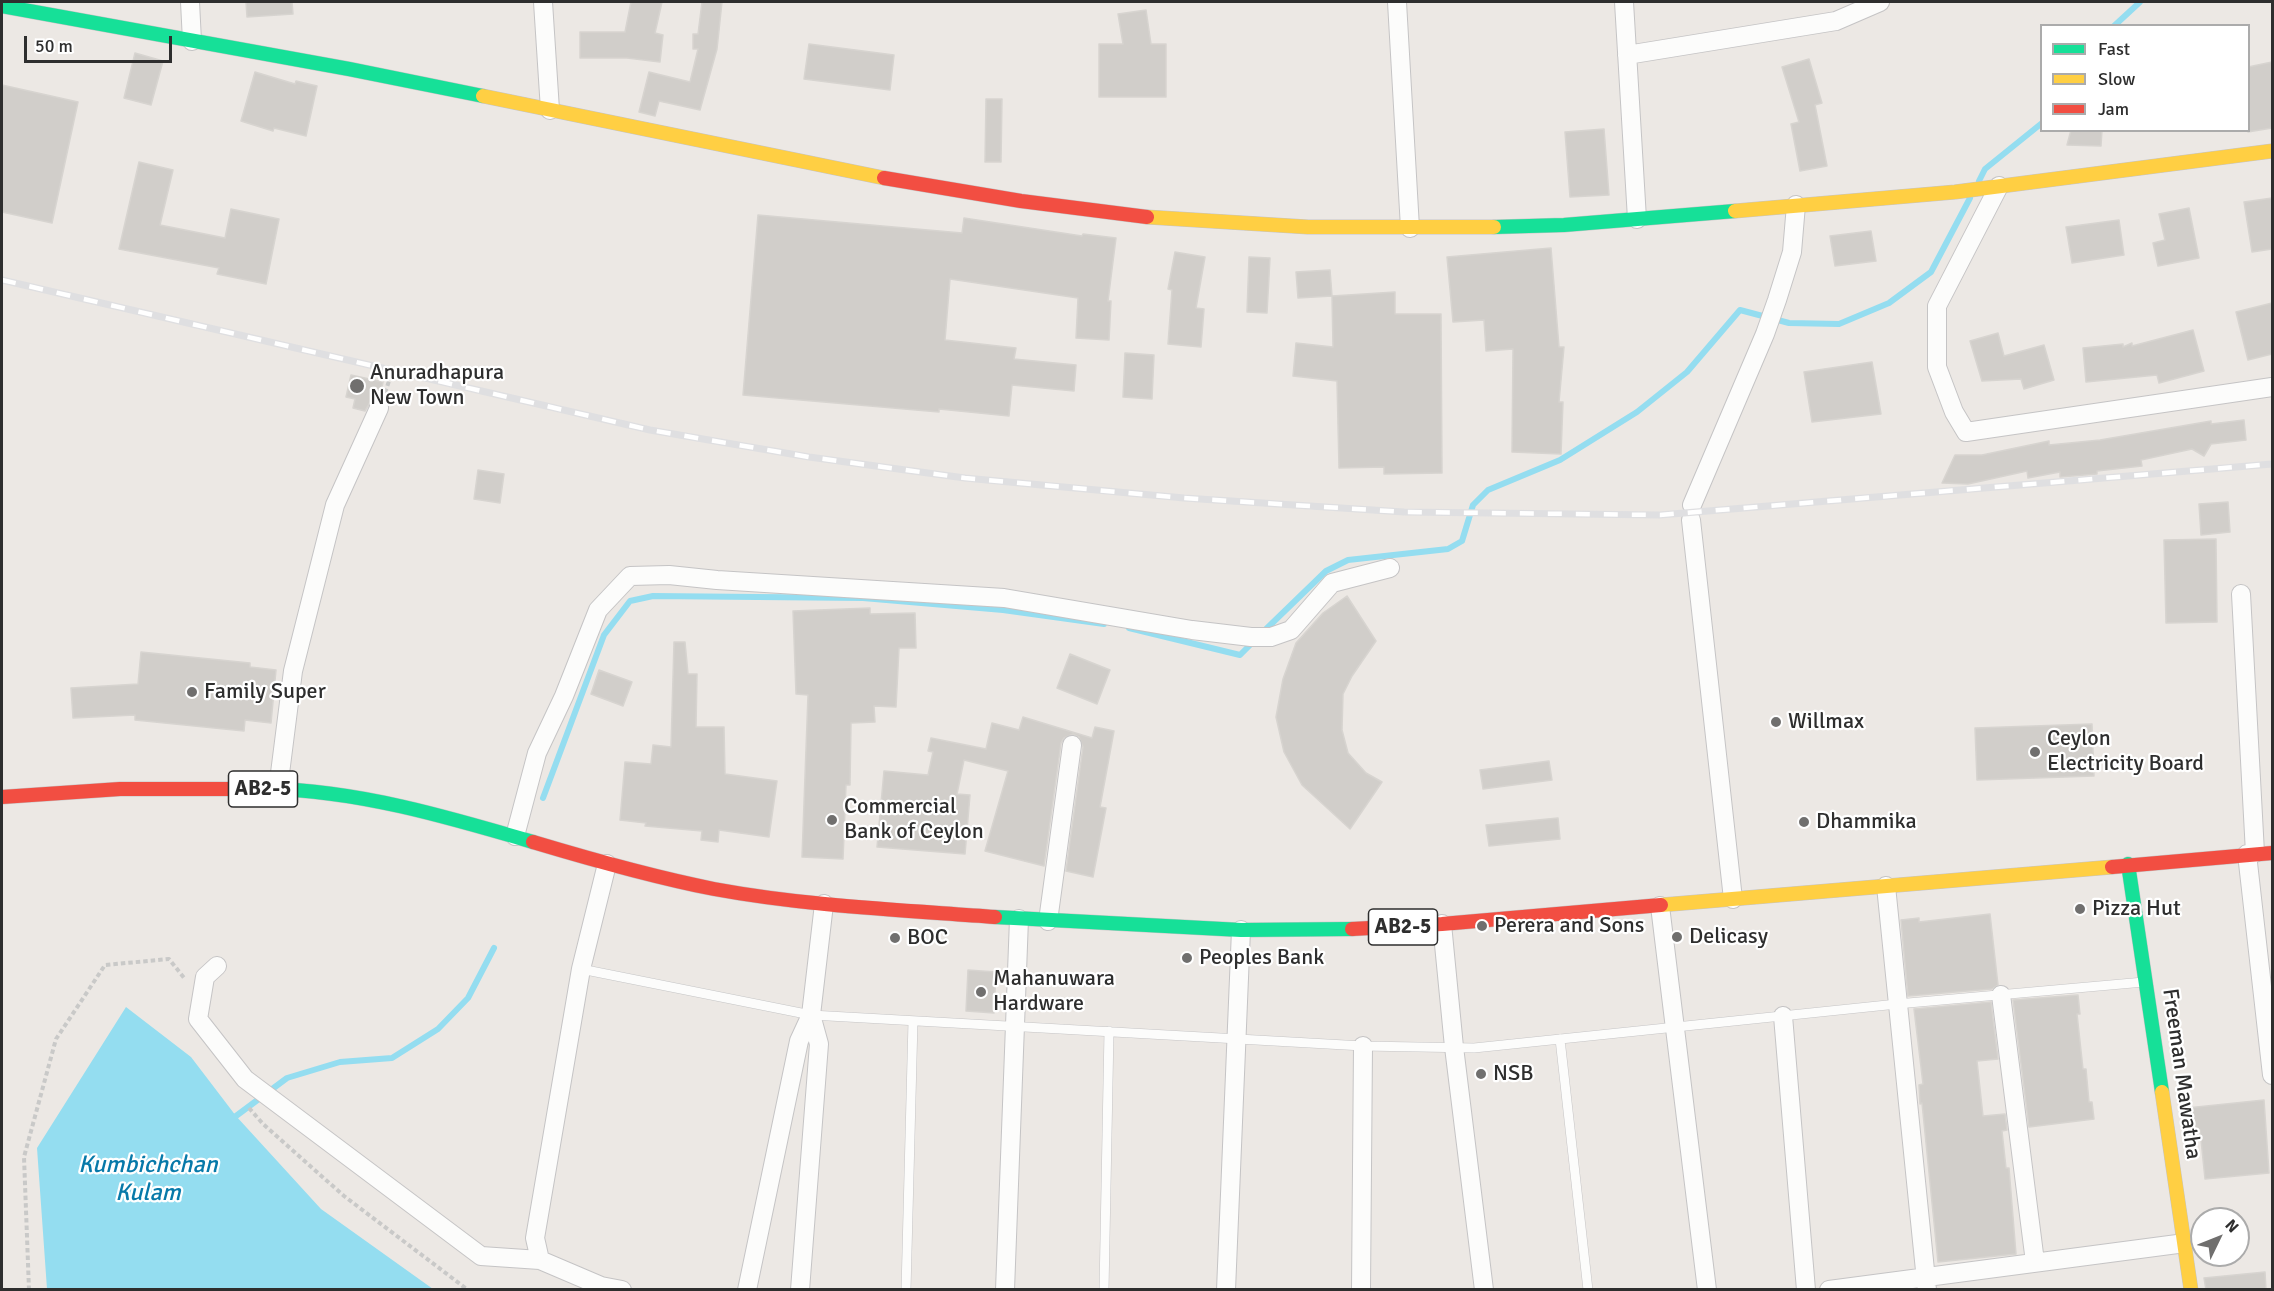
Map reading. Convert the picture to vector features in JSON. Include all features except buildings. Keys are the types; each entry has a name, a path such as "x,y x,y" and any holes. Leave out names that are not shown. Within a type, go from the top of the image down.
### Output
{"street":[{"path":"190,2 192,41"},
{"path":"543,2 550,110"},
{"path":"1397,2 1410,228"},
{"path":"1624,2 1637,219"},
{"path":"1627,55 1836,21 1880,2"},
{"path":"2,6 349,69 878,177 1021,201 1159,219 1308,227 1564,225 1955,192 2272,152"},
{"path":"1992,187 1937,306 1937,367 1954,412 1966,432 2272,387"},
{"path":"1732,899 1692,512 1777,300 1792,252 1796,205"},
{"path":"278,789 293,671 335,505 379,408"},
{"path":"518,837 537,753 564,696 598,610 630,576 669,575 1004,598 1192,630 1251,637 1272,637 1291,630 1332,584 1390,568"},
{"path":"2241,594 2272,1075"},
{"path":"1047,921 1072,745"},
{"name":"AB2-5","path":"2,797 120,789 278,789 336,794 392,805 518,837 608,864 716,889 824,904 1047,921 1241,930 1328,930 1442,924 2258,853"},
{"path":"540,1260 536,1238 581,969 608,864"},
{"name":"Freeman Mawatha","path":"2128,864 2185,1243 2190,1290"},
{"path":"1886,886 1926,1283"},
{"path":"800,1290 819,1044 812,1015 824,904"},
{"path":"1660,906 1707,1290"},
{"path":"1005,1290 1019,919"},
{"path":"1442,924 1454,1047 1484,1290"},
{"path":"1226,1290 1241,930"},
{"path":"217,966 205,977 198,1019 245,1079 481,1256 540,1260 601,1286 622,1290"},
{"path":"2001,995 2035,1262"},
{"path":"747,1290 799,1041 812,1015"},
{"path":"1783,1016 1806,1290"},
{"path":"1361,1290 1363,1046"},
{"path":"1829,1290 1926,1283 2035,1262 2185,1243"}],"lane":[{"path":"581,969 812,1015 1363,1046 1474,1048 1897,1004 2146,982"},
{"path":"906,1290 913,1021"},
{"path":"1104,1290 1109,1031"},
{"path":"1560,1039 1588,1290"}],"path":[{"path":"29,1290 24,1157 56,1039 105,965 169,959 185,978 185,989"},
{"path":"242,1099 263,1124 344,1196 468,1290"}],"water":[{"name":"Kumbichchan Kulam","path":"126,1007 191,1057 236,1116 321,1209 433,1289 47,1289 37,1148"}],"waterway":[{"path":"2116,24 2140,2"},
{"path":"1979,181 1985,169 2040,125"},
{"path":"1263,632 1326,571 1348,560 1448,549 1462,541 1473,505 1488,490 1560,460 1637,412 1687,372 1740,310 1789,323 1839,324 1889,303 1931,272 1970,198"},
{"path":"543,798 604,635 630,601 653,596 863,598 1003,610 1104,624"},
{"path":"1129,628 1240,655 1254,641"},
{"path":"236,1116 287,1078 340,1062 392,1058 438,1029 468,998 494,948"}],"railway":[{"path":"2,280 650,430 809,457 965,478 1184,498 1404,512 1660,515 2272,464"}],"traffic: fast":[{"path":"2,6 349,69 483,96"},
{"path":"1494,227 1564,225 1735,211"},
{"path":"268,789 335,794 402,806 533,842"},
{"path":"2128,864 2162,1092"},
{"path":"995,917 1241,930 1352,929"}],"traffic: slow":[{"path":"483,96 884,178"},
{"path":"1735,211 1955,192 2272,151"},
{"path":"1147,217 1308,227 1494,227"},
{"path":"1661,905 2112,867"},
{"path":"2162,1092 2191,1290"}],"traffic: jam":[{"path":"884,178 1021,201 1147,217"},
{"path":"2,797 120,789 268,789"},
{"path":"533,842 646,874 749,895 854,907 995,917"},
{"path":"2112,867 2272,853"},
{"path":"1352,929 1442,924 1661,905"}],"place":[{"name":"Anuradhapura New Town","path":"357,386"},
{"name":"Family Super","path":"192,692"},
{"name":"Willmax","path":"1776,722"},
{"name":"Ceylon Electricity Board","path":"2035,752"},
{"name":"Commercial Bank of Ceylon","path":"832,820"},
{"name":"Dhammika","path":"1804,822"},
{"name":"Pizza Hut","path":"2080,909"},
{"name":"Perera and Sons","path":"1482,926"},
{"name":"Delicasy","path":"1677,937"},
{"name":"BOC","path":"895,938"},
{"name":"Peoples Bank","path":"1187,958"},
{"name":"Mahanuwara Hardware","path":"981,992"},
{"name":"NSB","path":"1481,1074"}]}
